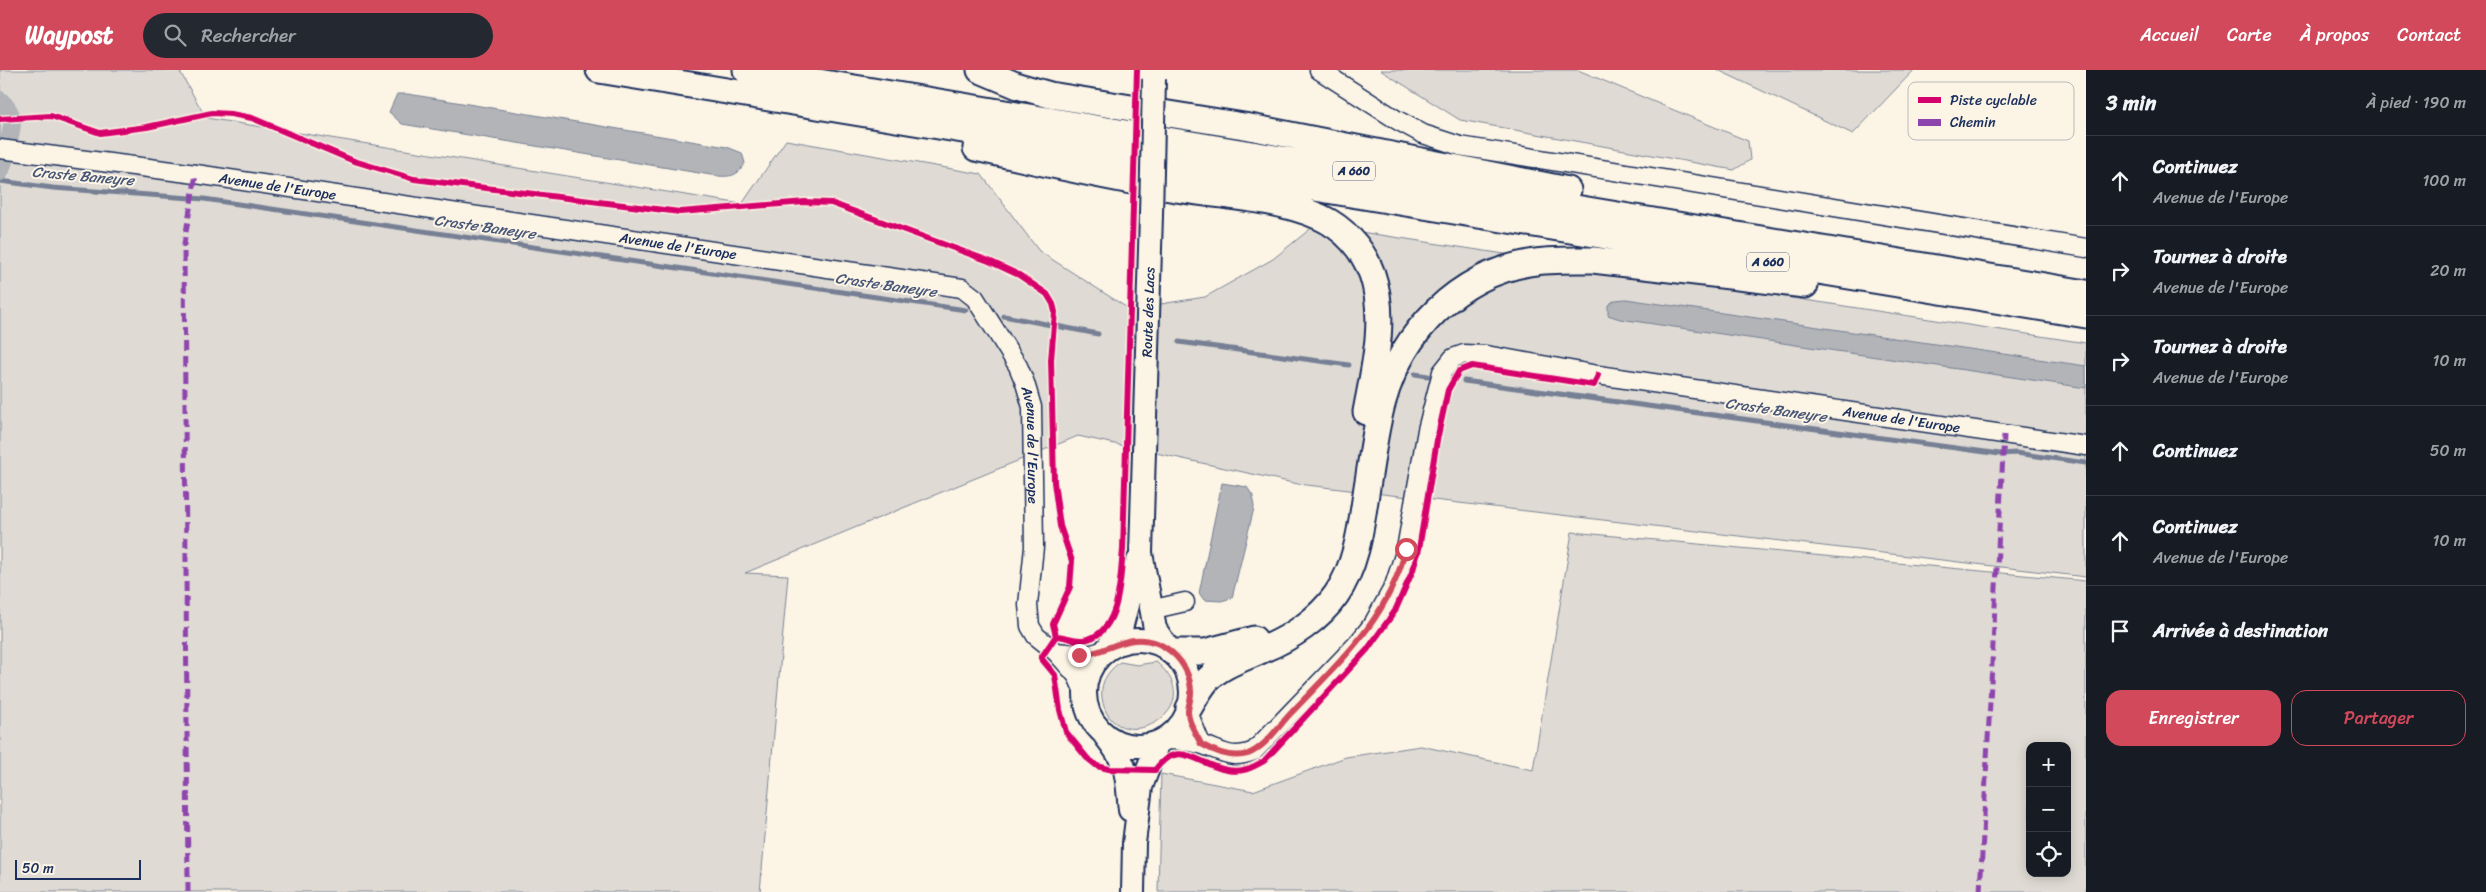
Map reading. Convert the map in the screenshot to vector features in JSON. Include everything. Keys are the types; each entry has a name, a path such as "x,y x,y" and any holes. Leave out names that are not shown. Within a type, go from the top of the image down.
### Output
{"highway":[{"path":"599,70 856,113 941,141 1102,176 1269,203 1305,211 1337,227 1350,238 1372,274 1376,291 1377,344 1349,518 1341,555 1329,582 1298,615 1261,637 1211,651 1189,654 1170,650"},
{"name":"A 660","path":"746,70 2086,293"},
{"path":"980,70 1018,86 1050,95 1250,128 1646,205 1834,250"},
{"name":"A 660","path":"856,113 2086,315"},
{"path":"1188,710 1208,679 1221,669 1288,637 1322,611 1336,594 1353,558 1382,401 1402,354 1413,336 1432,313 1471,283 1498,271 1528,263 1560,259 1593,260 1827,287 2000,316 2086,325"}],"main road":[{"name":"Route des Lacs","path":"1154,74 1140,553 1154,629 1170,650"},
{"name":"Route des Lacs","path":"1106,650 1121,629 1140,553"},
{"path":"1103,734 1117,742 1133,746 1149,745 1161,741 1175,732 1188,710 1191,691 1188,674 1180,660 1170,650 1152,642 1136,640 1120,643 1106,650 1094,662 1087,677 1084,692 1090,715 1103,734 1121,756 1126,769 1134,843"},
{"path":"1132,892 1134,843 1141,786 1161,741"}],"street":[{"path":"1319,70 1397,120 1423,134 1460,146 2086,248"},
{"name":"Avenue de l'Europe","path":"0,148 187,173 962,288 975,298 1018,366 1029,394 1033,420 1034,546 1028,620 1036,636 1056,652 1076,676 1084,692"},
{"name":"Avenue de l'Europe","path":"1161,741 1201,744 1225,754 1246,754 1254,751 1357,644 1373,624 1394,586 1401,567 1415,503 1427,430 1442,372 1454,358 1464,354 1486,354 1598,375 2086,446"},
{"path":"1150,610 1185,602"},
{"path":"1056,652 1088,655 1106,650"},
{"path":"1188,710 1201,744"}],"shaded area":[{"path":"0,70 179,70 206,118 742,204 786,140 981,174 1039,251 1129,309 1205,297 1273,259 1315,225 2086,343 2086,577 1298,484 1078,436 745,573 788,575 760,892 0,892"},
{"path":"1380,70 1578,70 1748,141 1750,160 1734,170 1460,120"},
{"path":"1718,70 1914,70 1853,134"},
{"path":"397,94 408,94 727,147 742,153 745,163 740,171 734,175 717,176 402,124 389,112"},
{"path":"1626,299 2086,366 2086,388 1620,319 1608,315 1608,305 1615,300"},
{"path":"1222,483 1247,487 1253,496 1254,508 1232,598 1221,601 1204,600 1199,593"},
{"path":"1572,532 2086,581 2086,892 1158,892 1161,774 1253,791 1346,757 1421,746 1533,770"},
{"path":"1120,662 1137,665 1156,662 1171,680 1174,697 1168,712 1155,723 1139,728 1123,727 1109,717 1102,698 1102,687 1109,673"}],"waterway":[{"path":"0,100 9,111 12,122 11,134 0,172"},
{"name":"Craste Baneyre","path":"0,181 53,188 204,199 966,310"},
{"name":"Craste Baneyre","path":"1004,316 1098,334"},
{"name":"Craste Baneyre","path":"1179,342 1349,365"},
{"name":"Craste Baneyre","path":"1415,374 1428,376"},
{"name":"Craste Baneyre","path":"1464,381 2000,454 2016,453 2086,463"}],"marked path":[{"path":"188,892 184,244 196,174"},
{"path":"1980,892 2004,435"}],"cycle path":[{"path":"1137,70 1123,550 1119,589 1112,617 1105,628 1096,636 1083,640 1056,636 1041,658 1055,675 1060,710 1066,732 1087,758 1097,766 1109,769 1155,770 1164,760 1172,755 1181,754 1232,771 1246,769 1264,761 1367,650 1395,611 1413,570 1419,549 1437,440 1448,390 1459,371 1472,366 1594,385 1598,375"},
{"path":"0,119 51,116 100,133 147,127 212,113 231,114 252,118 354,161 414,179 680,212 805,202 831,203 989,261 1019,275 1047,294 1055,312 1051,360 1054,482 1060,526 1072,561 1070,587 1053,624 1056,636"}],"route":[{"path":"1079,655 1088,655 1106,650 1120,643 1136,640 1152,642 1168,648 1180,660 1188,674 1191,691 1188,712 1192,726 1201,744 1225,754 1235,756 1246,754 1254,751 1265,741 1357,644 1373,624 1394,586 1406,549"}]}
